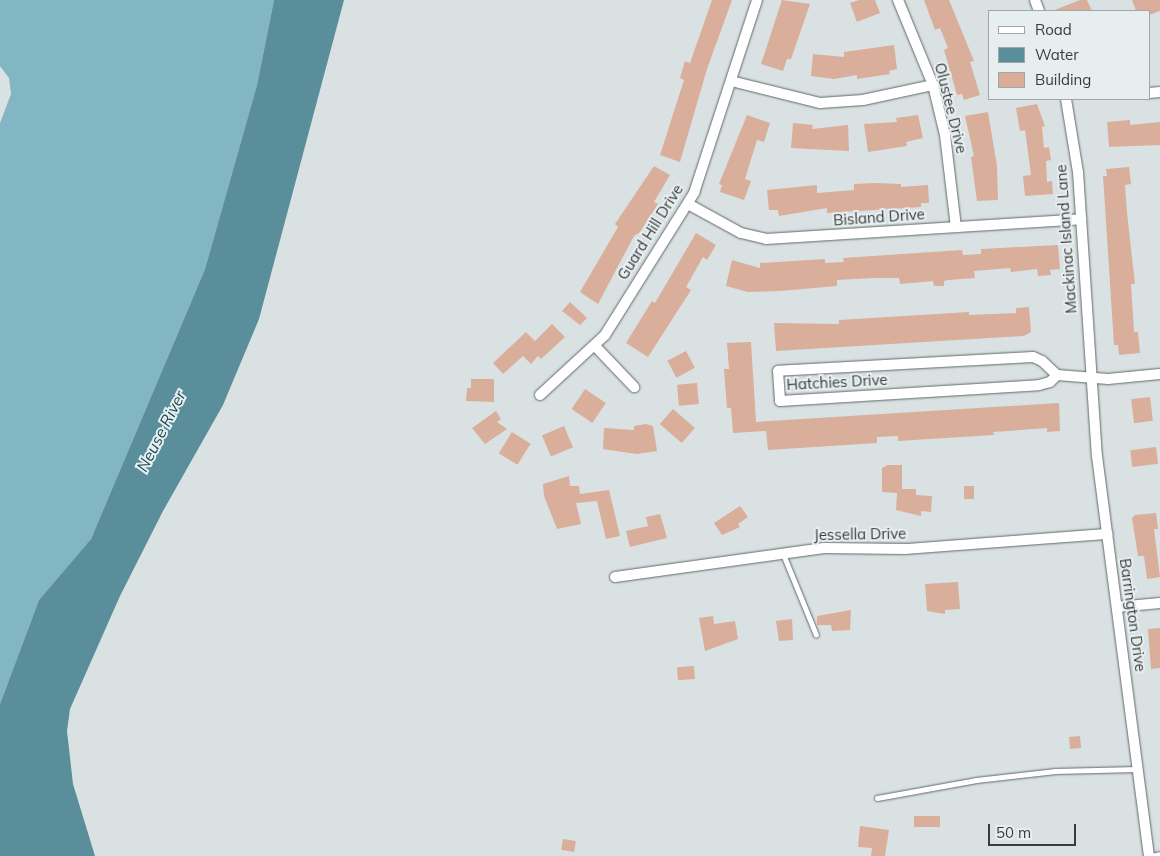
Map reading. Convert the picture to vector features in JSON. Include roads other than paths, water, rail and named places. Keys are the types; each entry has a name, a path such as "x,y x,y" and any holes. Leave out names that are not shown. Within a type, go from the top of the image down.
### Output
{"street":[{"name":"Guard Hill Drive","path":"540,395 595,346 688,204 757,0"},
{"name":"Olustee Drive","path":"898,0 933,85 946,143 956,227"},
{"path":"731,81 820,103 863,100 933,85"},
{"name":"Mackinac Island Lane","path":"1066,100 1078,172 1090,378"},
{"name":"Bisland Drive","path":"688,204 741,233 766,239 1081,219"},
{"path":"595,346 634,387"},
{"name":"Hatchies Drive","path":"1026,356 1042,361 1057,375 1050,382 1039,385 780,401 778,371 1026,356"},
{"path":"1057,375 1090,378 1160,374"},
{"name":"Barrington Drive","path":"1090,378 1116,607 1149,856"},
{"name":"Jessella Drive","path":"614,577 691,568 782,551 824,548 906,549 1107,534"},
{"path":"1116,607 1160,603"}],"lane":[{"path":"782,551 816,635"},
{"path":"876,798 976,780 1055,771 1138,769"},
{"path":"1149,856 1160,854"}],"water":[{"name":"Neuse River","path":"274,0 344,0 259,319 223,405 163,511 120,596 70,709 67,731 73,784 95,856 0,856 0,704 39,600 91,539 205,269 257,85"}]}
